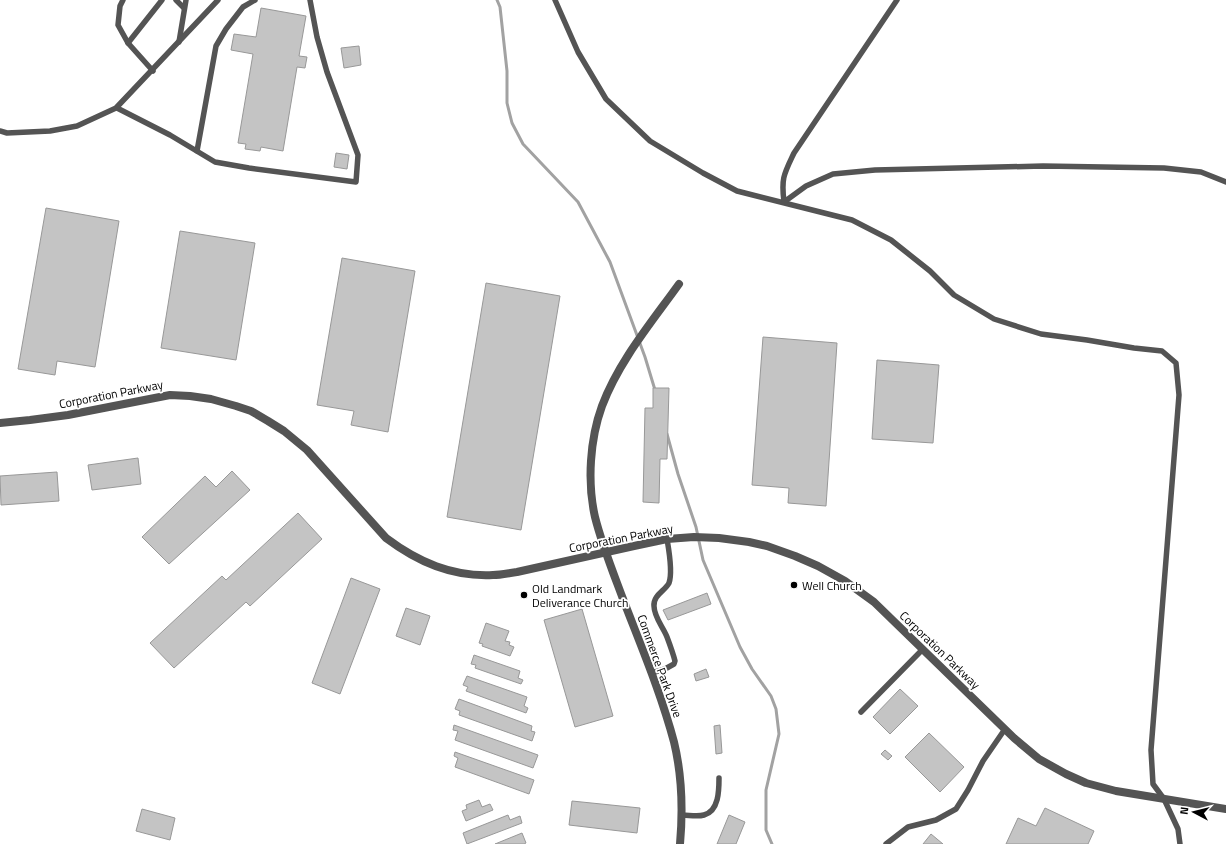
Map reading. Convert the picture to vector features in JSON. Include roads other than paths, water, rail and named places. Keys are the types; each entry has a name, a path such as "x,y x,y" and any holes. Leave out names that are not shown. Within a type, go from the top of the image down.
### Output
{"street":[{"name":"Commerce Park Drive","path":"679,284 630,352 615,377 600,413 595,431 591,458 590,483 595,515 606,552 660,698 674,743 679,768 682,797 680,844"},
{"name":"Corporation Parkway","path":"0,422 68,415 170,395 211,399 251,411 284,431 307,450 386,538 418,559 440,568 459,572 478,575 493,575 517,572 667,539 694,537 719,538 767,546 818,566 845,581 874,602 1005,729 1039,759 1086,783 1116,791 1226,809"}],"lane":[{"path":"123,0 120,6 118,25 128,43 153,70"},
{"path":"128,43 162,0"},
{"path":"176,0 184,8"},
{"path":"179,42 186,0"},
{"path":"0,131 7,133 50,131 77,126 117,108 218,0"},
{"path":"197,151 216,46 226,29 243,7 255,0"},
{"path":"117,108 170,135 215,162 356,182 358,155 327,72 317,37 310,0"},
{"path":"555,0 578,52 606,99 650,141 703,173 737,191 852,220 891,240 930,271 954,295 994,319 1041,334 1162,351 1176,362 1179,395 1151,750 1152,784 1164,799 1178,829 1180,844"},
{"path":"784,202 782,186 784,173 794,153 897,0"},
{"path":"784,202 806,186 833,174 875,170 1043,166 1164,168 1200,172 1226,182"},
{"path":"651,673 666,669 674,664 675,661 670,643 656,614 654,606 654,602 659,593 668,584 671,575 670,553 667,539"},
{"path":"861,712 922,650"},
{"path":"886,844 908,827 936,820 956,809 983,761 1005,729"},
{"path":"682,815 702,815 712,810 718,796 719,778"}],"waterway":[{"path":"497,0 500,7 507,71 507,103 512,123 523,144 578,202 610,262 645,357 655,390"},
{"path":"667,434 678,474 696,527 703,560 740,647 752,669 771,696 776,709 779,734 766,790 766,830 772,844"}],"place":[{"name":"Well Church","path":"794,585"},
{"name":"Old Landmark Deliverance Church","path":"524,595"}]}
